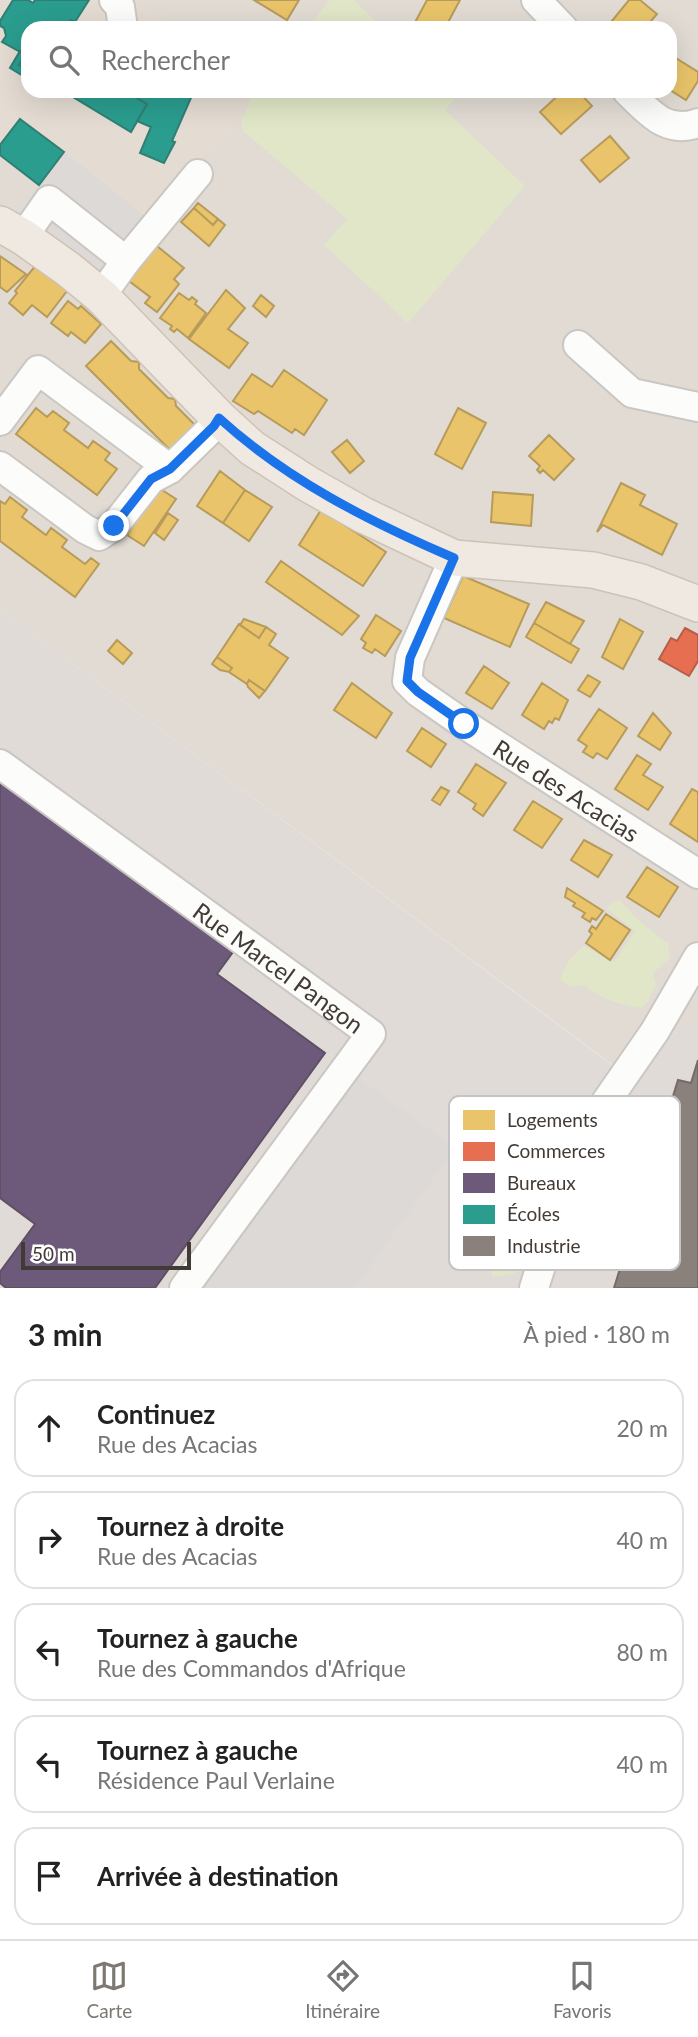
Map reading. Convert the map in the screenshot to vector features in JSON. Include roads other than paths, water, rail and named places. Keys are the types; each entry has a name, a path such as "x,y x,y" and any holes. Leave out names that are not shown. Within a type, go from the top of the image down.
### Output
{"main road":[{"path":"12,231 68,269 101,296 219,418 252,448 308,485 403,536 454,558 593,570 641,582 698,604"}],"street":[{"path":"114,0 120,7 122,21"},
{"path":"536,0 556,21"},
{"path":"635,98 666,125 689,127 698,123"},
{"path":"101,296 126,261 198,174"},
{"path":"12,231 48,200 126,261"},
{"path":"578,345 632,393 698,407"},
{"path":"0,421 38,370 170,469"},
{"path":"0,466 85,529 99,536 114,526 151,479 170,469 219,418"},
{"name":"Rue des Acacias","path":"454,558 410,658 407,681 418,692 464,724 698,874"},
{"name":"Rue Marcel Pangon","path":"0,764 371,1034 184,1288"},
{"path":"611,1096 655,1031 698,957"},
{"path":"534,1288 540,1270"}]}
